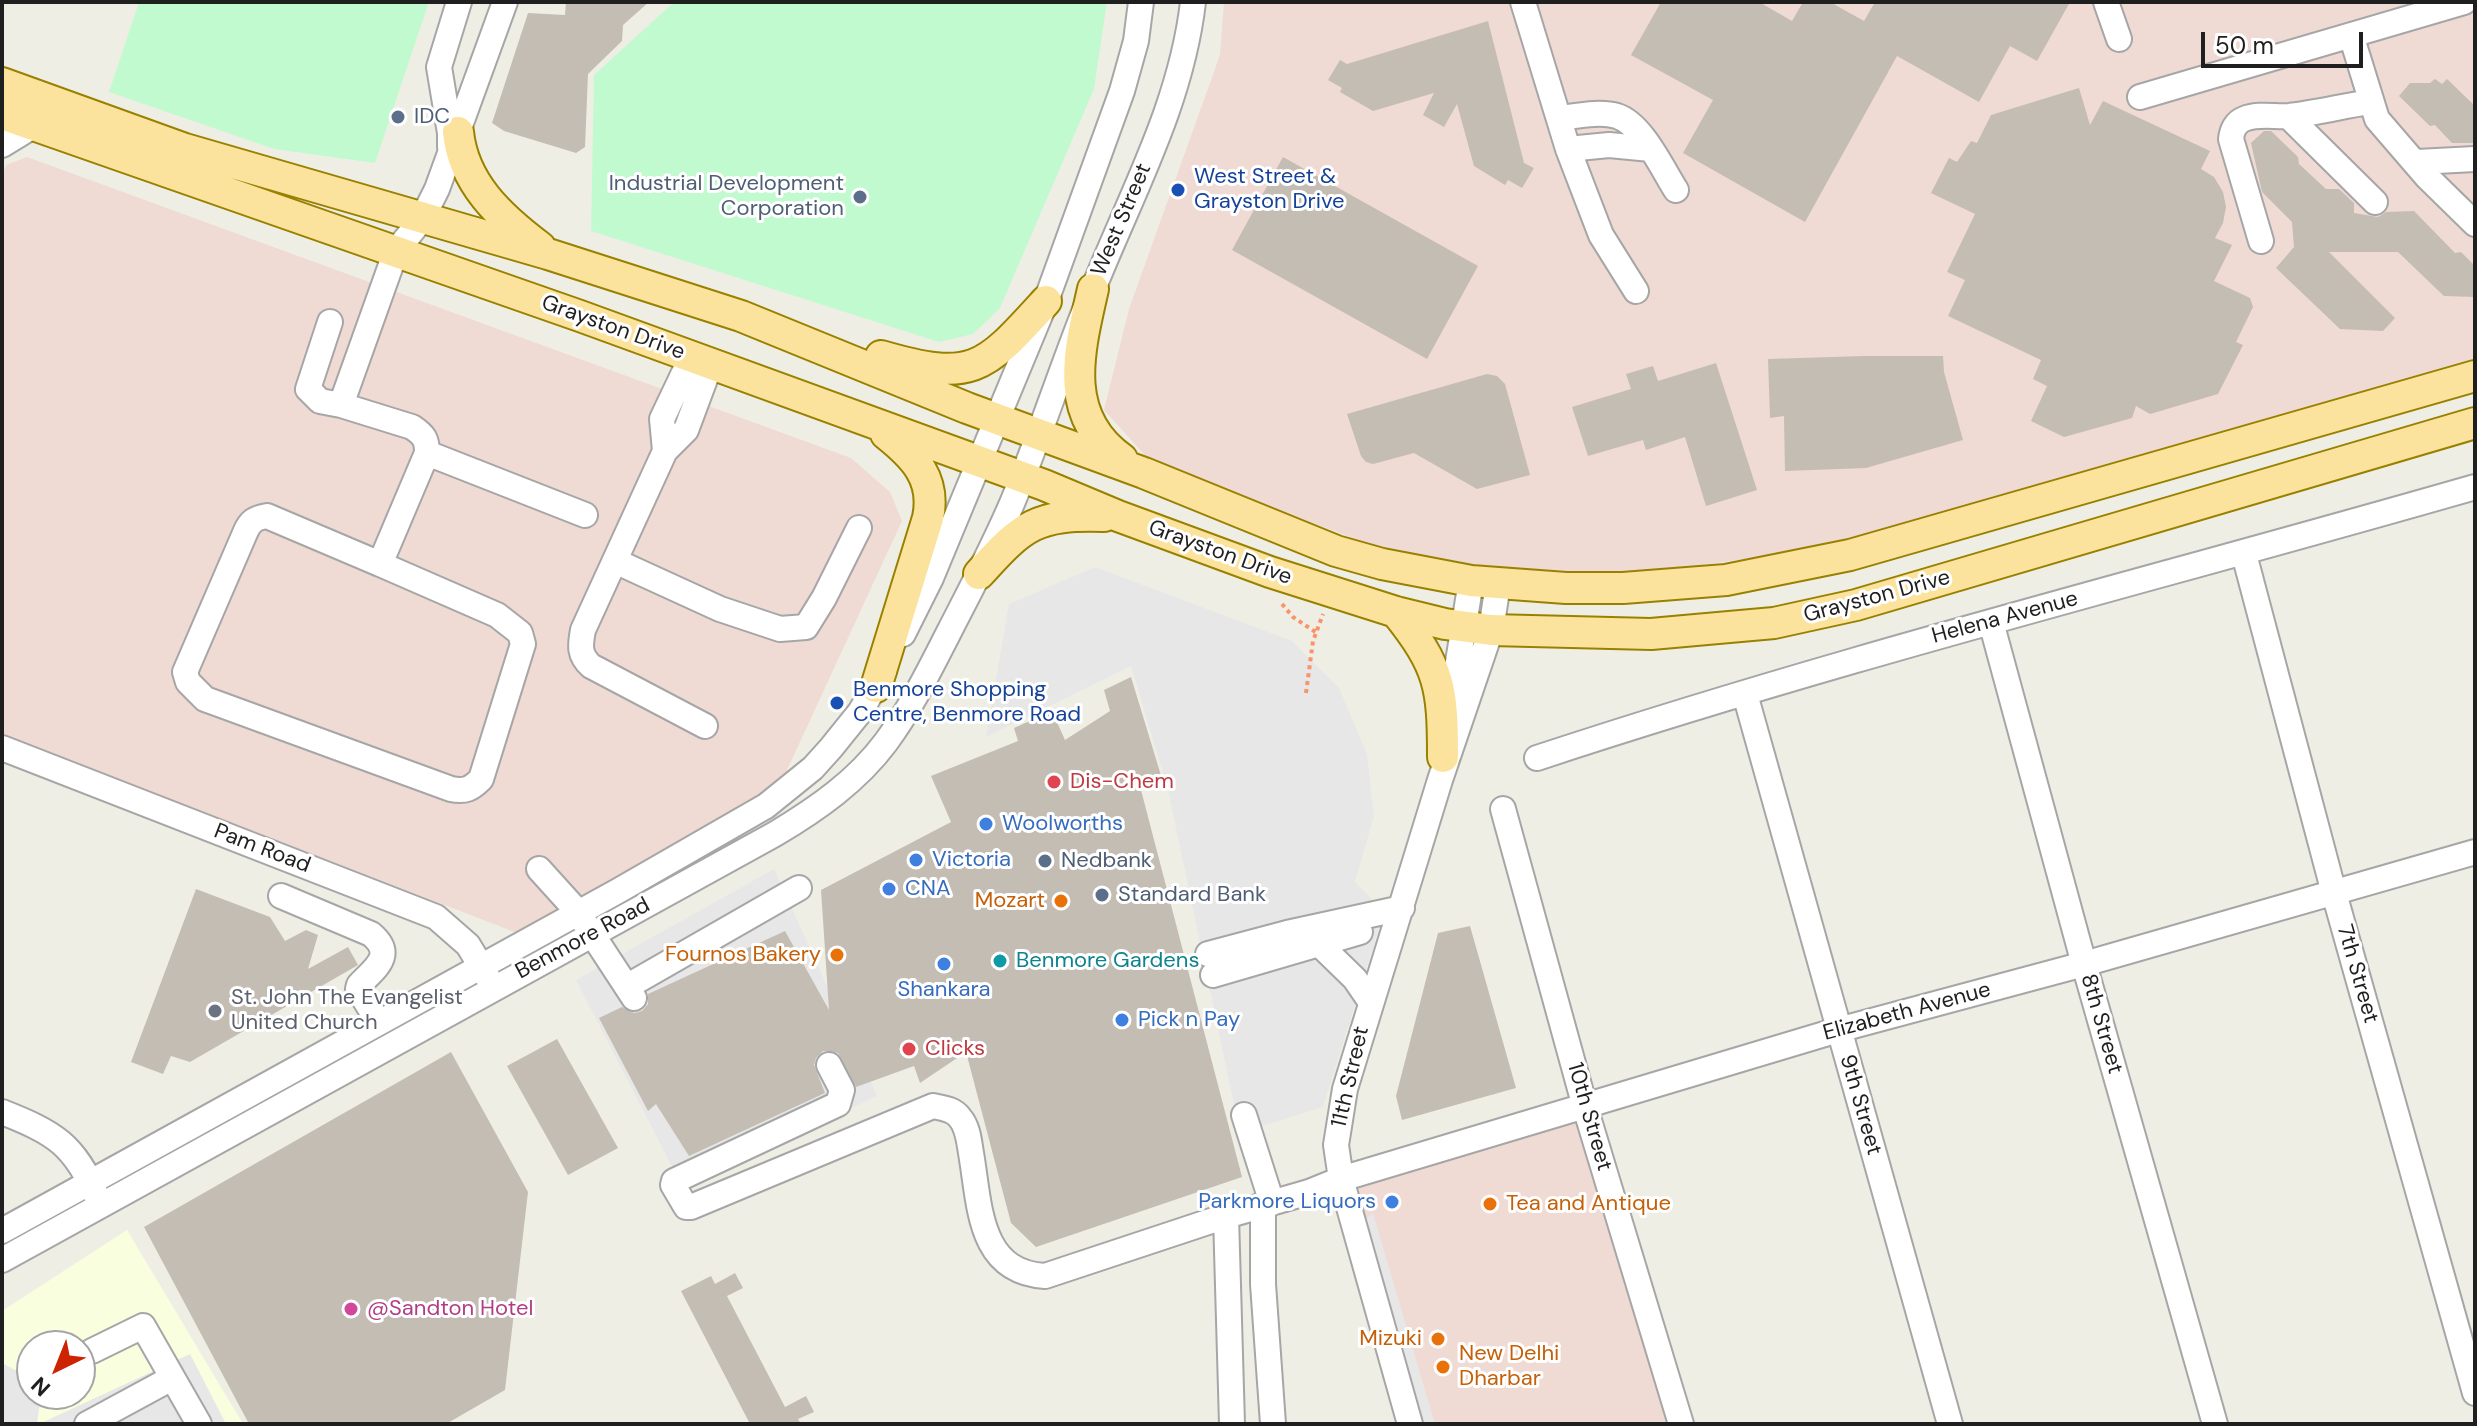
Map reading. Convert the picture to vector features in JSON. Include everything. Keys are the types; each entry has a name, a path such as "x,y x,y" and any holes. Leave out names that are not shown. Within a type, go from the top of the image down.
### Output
{"main road":[{"name":"Grayston Drive","path":"2,83 185,149 548,254 741,316 1336,551 1414,572 1485,582 1566,588 1656,587 1726,580 1809,564 1850,555 2475,376"},
{"name":"Grayston Drive","path":"2,114 869,420 1330,593 1396,612 1476,628 1651,634 1742,627 1803,618 2475,423"},
{"path":"454,145 483,194 498,212 548,254"},
{"path":"1093,289 1080,355 1081,404 1100,439 1144,473"},
{"path":"741,316 908,364 947,371 962,369 992,355 1046,301"},
{"path":"869,420 911,456 927,480 931,496 928,518 876,687"},
{"path":"979,574 1011,539 1035,523 1068,515 1118,516"},
{"path":"1396,612 1421,645 1437,676 1443,708 1442,768"}],"street":[{"path":"454,145 439,67 459,2"},
{"path":"341,405 396,251 422,219 454,145 505,2"},
{"name":"West Street","path":"979,461 1046,301 1122,91 1136,41 1141,2"},
{"name":"West Street","path":"1021,476 1093,289 1166,117 1184,58 1193,2"},
{"path":"1523,2 1568,149 1601,235 1636,291"},
{"path":"2106,2 2119,39"},
{"path":"2140,97 2464,2"},
{"path":"2351,35 2377,119 2427,177 2475,224"},
{"path":"2261,241 2231,139 2232,131 2245,118 2288,116 2370,102"},
{"path":"1560,118 1596,114 1617,116 1633,125 1676,190"},
{"path":"2288,116 2375,202"},
{"path":"2,145 33,126"},
{"path":"1568,149 1609,145 1651,149"},
{"path":"2417,162 2475,159"},
{"path":"330,322 308,389 320,401 412,427 427,441 427,453 380,564"},
{"path":"702,360 686,430 665,451 583,630 579,646 583,658 591,666 705,726"},
{"path":"427,453 585,515"},
{"name":"Benmore Road","path":"2,1260 101,1206 488,977 577,911 632,883 781,795 831,748 876,687 931,578 979,461"},
{"name":"Benmore Road","path":"2,1231 379,1023 591,935 784,828 848,783 878,753 901,720 979,574 1021,476"},
{"name":"Helena Avenue","path":"1537,758 1900,646 2244,554 2475,487"},
{"path":"267,516 380,564 497,615 520,633 523,644 481,779 473,788 463,791 205,699 188,682 185,672 249,523 257,518 267,516"},
{"path":"615,561 720,609 780,629 806,627 859,528"},
{"name":"7th Street","path":"2244,554 2334,893 2475,1393"},
{"name":"11th Street","path":"1410,1424 1341,1179 1336,1145 1339,1115 1370,1001 1442,768 1485,582"},
{"name":"8th Street","path":"1991,622 2084,964 2215,1424"},
{"name":"9th Street","path":"1745,694 1950,1424"},
{"name":"Pam Road","path":"2,748 436,917 468,945 488,977"},
{"name":"10th Street","path":"1503,809 1585,1107 1681,1424"},
{"name":"Elizabeth Avenue","path":"829,1065 842,1090 838,1104 674,1181 673,1185 686,1207 933,1106 947,1109 960,1117 967,1131 983,1225 995,1252 1008,1266 1026,1275 1045,1276 1341,1179 1838,1030 2084,964 2475,852"},
{"path":"539,869 577,911 632,993 799,888"},
{"path":"281,896 371,934 381,942 383,953 358,989 379,1023"},
{"path":"371,934 389,899"},
{"path":"1399,915 1319,944 1211,964 1287,933 1399,915"},
{"path":"1319,944 1355,979 1370,1001"},
{"path":"2,1112 42,1128 64,1143 91,1182 101,1206"},
{"path":"1226,1216 1227,1418 1272,1420 1263,1284 1268,1204 1244,1115"},
{"path":"96,1349 143,1326 199,1424"},
{"path":"87,1424 172,1378"}],"path":[{"path":"1306,693 1313,641 1330,593"}],"shaded area":[{"path":"1224,2 2475,2 2475,361 1850,545 1498,592 1152,463 1104,410 1129,309 1220,55"},
{"path":"27,157 851,458 890,492 902,521 781,783 525,936 2,734 2,176 6,165"},
{"path":"1095,567 1292,641 1339,688 1367,754 1374,816 1355,882 1384,912 1323,1107 1240,1133 1168,790 1131,666 986,737 1009,604"},
{"path":"774,869 877,1096 683,1188 576,980"},
{"path":"1596,1103 1684,1424 1412,1424 1342,1179"},
{"path":"1373,1213 1435,1424 1413,1424 1356,1227"},
{"path":"127,1230 243,1424 2,1424 2,1311"},
{"path":"190,1354 226,1424 39,1424 69,1410 96,1410 96,1398"},
{"path":"2,1363 16,1370 16,1410 39,1410 37,1424 2,1424"}],"green space":[{"path":"139,2 429,2 375,163 274,149 109,92"},
{"path":"674,2 1107,2 1094,89 1000,308 973,334 939,342 591,231 594,75"}],"building":[{"path":"566,2 649,2 623,25 622,41 588,74 585,147 576,153 504,131 492,123 528,13 565,15"},
{"path":"1661,2 1759,2 1792,21 1803,2 1830,2 1864,21 1875,2 2070,2 2037,61 2010,46 1979,102 1897,56 1805,222 1683,153 1713,100 1631,55"},
{"path":"1488,21 1524,163 1534,168 1522,188 1508,180 1505,185 1474,166 1457,104 1444,127 1423,115 1434,93 1373,111 1340,92 1342,88 1328,80 1340,60 1347,64"},
{"path":"2435,79 2442,84 2447,79 2475,106 2475,143 2452,143 2399,96 2410,83 2430,83"},
{"path":"2079,88 2090,125 2103,101 2210,151 2201,169 2214,177 2223,192 2226,207 2223,223 2215,238 2232,245 2214,281 2250,298 2253,307 2236,342 2243,345 2218,394 2150,414 2136,406 2132,418 2064,437 2031,421 2047,386 2033,379 2041,360 1948,316 1965,280 1947,272 1975,214 1931,193 1949,158 1957,162 1971,141 1977,143 1991,115"},
{"path":"2264,131 2271,131 2326,189 2339,189 2354,203 2354,213 2378,217 2386,212 2414,211 2455,253 2461,252 2475,266 2475,297 2444,296 2398,252 2329,252 2395,318 2383,331 2340,329 2276,268 2294,247 2292,222 2262,192 2251,143"},
{"path":"1283,157 1478,266 1427,359 1232,250"},
{"path":"1943,356 1944,372 1963,440 1866,468 1785,471 1784,416 1770,418 1768,359"},
{"path":"1716,363 1757,490 1706,506 1685,437 1646,450 1643,440 1588,456 1572,407 1631,389 1626,374 1653,366 1658,381"},
{"path":"1487,374 1497,376 1505,384 1530,475 1477,489 1414,453 1373,464 1361,456 1347,414"},
{"name":"Benmore Gardens","path":"1131,677 1163,782 1141,790 1242,1177 1036,1247 1011,1223 966,1052 920,1083 914,1066 856,1087 838,1053 823,1051 814,1065 825,1093 689,1156 656,1104 648,1111 599,1018 622,1007 634,1013 642,1011 648,1004 648,994 785,931 829,1010 821,890 951,822 931,776 1018,741 1014,728 1052,711 1065,740 1110,711 1104,690"},
{"name":"St. John The Evangelist United Church","path":"196,889 270,917 285,941 306,930 318,935 308,969 348,947 358,965 190,1062 171,1056 163,1074 131,1062"},
{"path":"1470,926 1516,1088 1402,1120 1396,1096 1438,933"},
{"path":"557,1039 618,1148 568,1175 507,1066"},
{"name":"@Sandton Hotel","path":"451,1052 528,1192 505,1390 446,1424 249,1424 144,1227"},
{"path":"735,1273 743,1288 727,1296 785,1407 806,1396 814,1412 798,1419 801,1424 750,1424 681,1291 711,1276 715,1284"}],"place":[{"name":"IDC","path":"398,117"},
{"name":"West Street & Grayston Drive","path":"1178,190"},
{"name":"Industrial Development Corporation","path":"860,197"},
{"name":"Benmore Shopping Centre, Benmore Road","path":"837,703"},
{"name":"Dis-Chem","path":"1054,782"},
{"name":"Woolworths","path":"986,824"},
{"name":"Victoria","path":"916,860"},
{"name":"Nedbank","path":"1045,861"},
{"name":"CNA","path":"889,889"},
{"name":"Standard Bank","path":"1102,895"},
{"name":"Mozart","path":"1061,901"},
{"name":"Fournos Bakery","path":"837,955"},
{"name":"Benmore Gardens","path":"1000,961"},
{"name":"Shankara","path":"944,964"},
{"name":"St. John The Evangelist United Church","path":"215,1011"},
{"name":"Pick n Pay","path":"1122,1020"},
{"name":"Clicks","path":"909,1049"},
{"name":"Parkmore Liquors","path":"1392,1202"},
{"name":"Tea and Antique","path":"1490,1204"},
{"name":"@Sandton Hotel","path":"351,1309"},
{"name":"Mizuki","path":"1438,1339"},
{"name":"New Delhi Dharbar","path":"1443,1367"}]}
